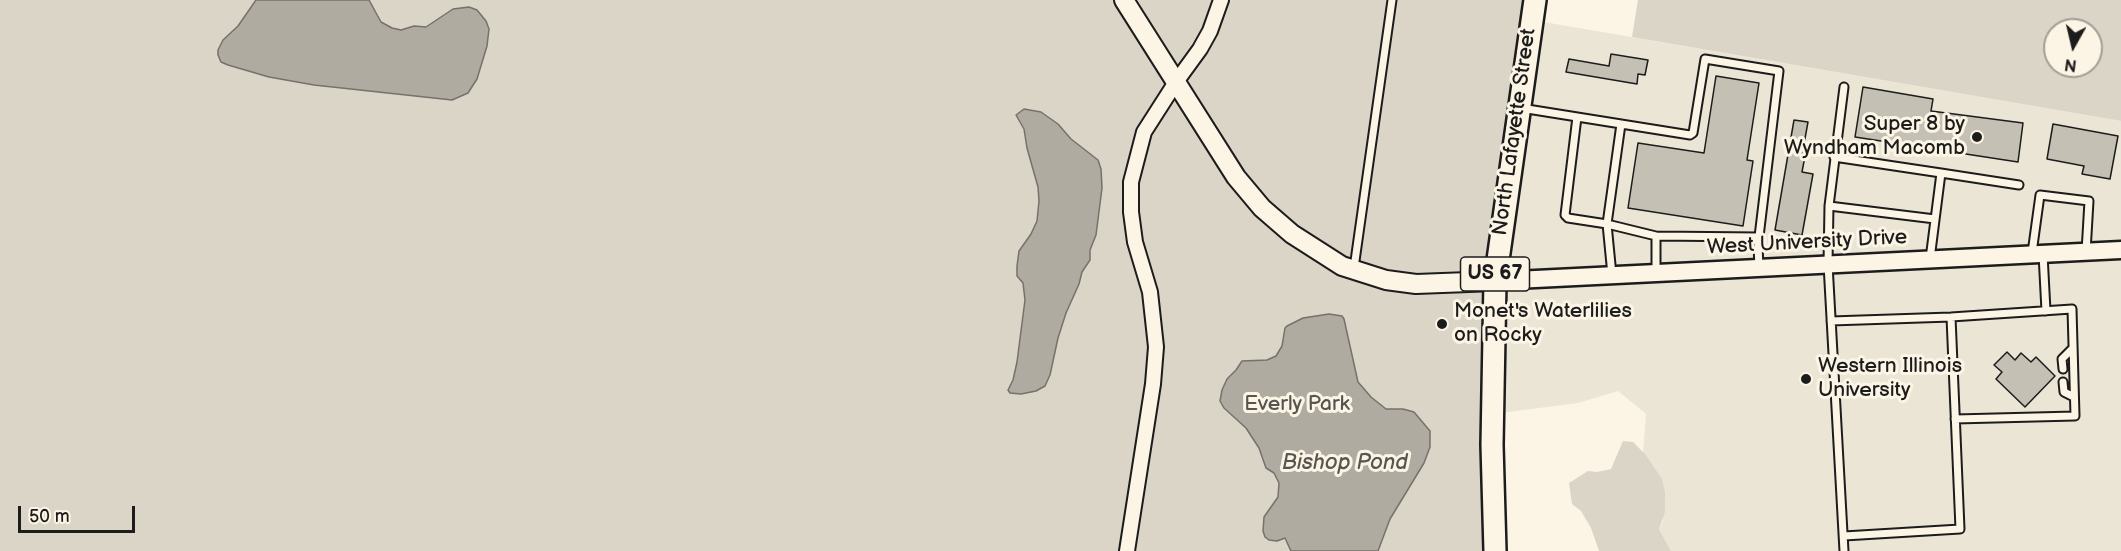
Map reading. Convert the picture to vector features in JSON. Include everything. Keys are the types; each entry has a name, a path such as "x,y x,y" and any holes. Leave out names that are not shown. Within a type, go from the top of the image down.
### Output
{"highway":[{"name":"North Lafayette Street","path":"1495,551 1492,457 1495,281 1535,0"}],"main road":[{"path":"1124,0 1236,177 1262,208 1308,246 1353,271 1386,280 1416,284 1495,281"}],"street":[{"path":"1127,551 1153,384 1156,347 1150,292 1135,242 1131,212 1131,182 1144,132 1200,49 1221,0"},
{"name":"West University Drive","path":"1495,281 2121,250"}],"lane":[{"path":"1353,271 1392,0"},
{"path":"1519,107 1690,135 1693,133 1706,59 1779,71 1759,237 1759,268"},
{"path":"1844,87 1829,206 1828,264 1844,551"},
{"path":"1577,117 1565,215 1568,218 1607,224 1656,236 1759,237"},
{"path":"1612,275 1607,224 1621,124"},
{"path":"1834,157 2019,185"},
{"path":"1930,259 1941,173"},
{"path":"2046,311 2038,254 2040,195 2089,201 2086,252"},
{"path":"1829,206 1935,219"},
{"path":"1656,236 1656,273"},
{"path":"1831,321 1951,317 2072,309 2075,416 1955,420"},
{"path":"1844,536 1960,529 1951,317"},
{"path":"2063,369 2062,359 2073,348"},
{"path":"2063,382 2064,392 2074,397"}],"shaded area":[{"path":"1532,20 2121,121 2121,551 1671,551 1659,529 1663,521 1643,453 1646,414 1618,391 1578,403 1492,414"}],"green space":[{"name":"Everly Park","path":"0,0 1535,0 1496,264 1495,551 0,551"},
{"path":"1638,0 2121,0 2121,121 1632,37"},
{"path":"1623,441 1633,442 1645,454 1662,479 1665,492 1665,512 1659,529 1671,551 1599,551 1591,528 1581,511 1572,504 1569,483 1588,471 1611,469"}],"water":[{"path":"256,0 369,0 381,22 401,30 414,26 426,27 453,9 469,7 477,10 486,21 489,29 487,46 477,79 468,93 452,100 314,85 269,77 221,62 218,55 223,40 238,26"},
{"path":"1024,109 1041,112 1098,160 1102,188 1096,235 1090,250 1090,260 1082,272 1066,313 1050,375 1045,386 1036,391 1021,394 1010,393 1008,390 1017,362 1025,300 1023,283 1017,276 1017,266 1019,251 1037,221 1039,201 1038,187 1024,129 1016,115"},
{"name":"Bishop Pond","path":"1329,314 1342,316 1344,319 1358,382 1386,409 1403,409 1414,412 1430,431 1430,447 1424,463 1390,519 1378,551 1291,551 1285,538 1277,541 1265,537 1264,517 1278,497 1279,483 1274,473 1266,468 1259,448 1246,428 1224,408 1220,401 1227,379 1242,361 1267,360 1276,356 1282,346 1287,326 1303,318"}],"building":[{"path":"1611,54 1648,60 1645,75 1638,74 1637,84 1566,72 1569,59 1609,66"},
{"path":"1716,76 1759,83 1747,160 1753,161 1743,226 1628,208 1638,143 1704,153"},
{"path":"1863,87 1933,99 1931,111 2023,123 2018,162 1855,137"},
{"path":"1794,120 1808,122 1802,155 1805,156 1802,172 1813,174 1802,235 1775,230"},
{"path":"2053,124 2118,136 2110,179 2082,174 2084,166 2047,159"},
{"path":"2007,352 2015,360 2021,353 2031,362 2036,357 2055,376 2025,407 1996,379 2002,372 1994,365"}],"place":[{"name":"Super 8 by Wyndham Macomb","path":"1977,137"},
{"name":"Monet's Waterlilies on Rocky","path":"1442,324"},
{"name":"Western Illinois University","path":"1806,379"}]}
